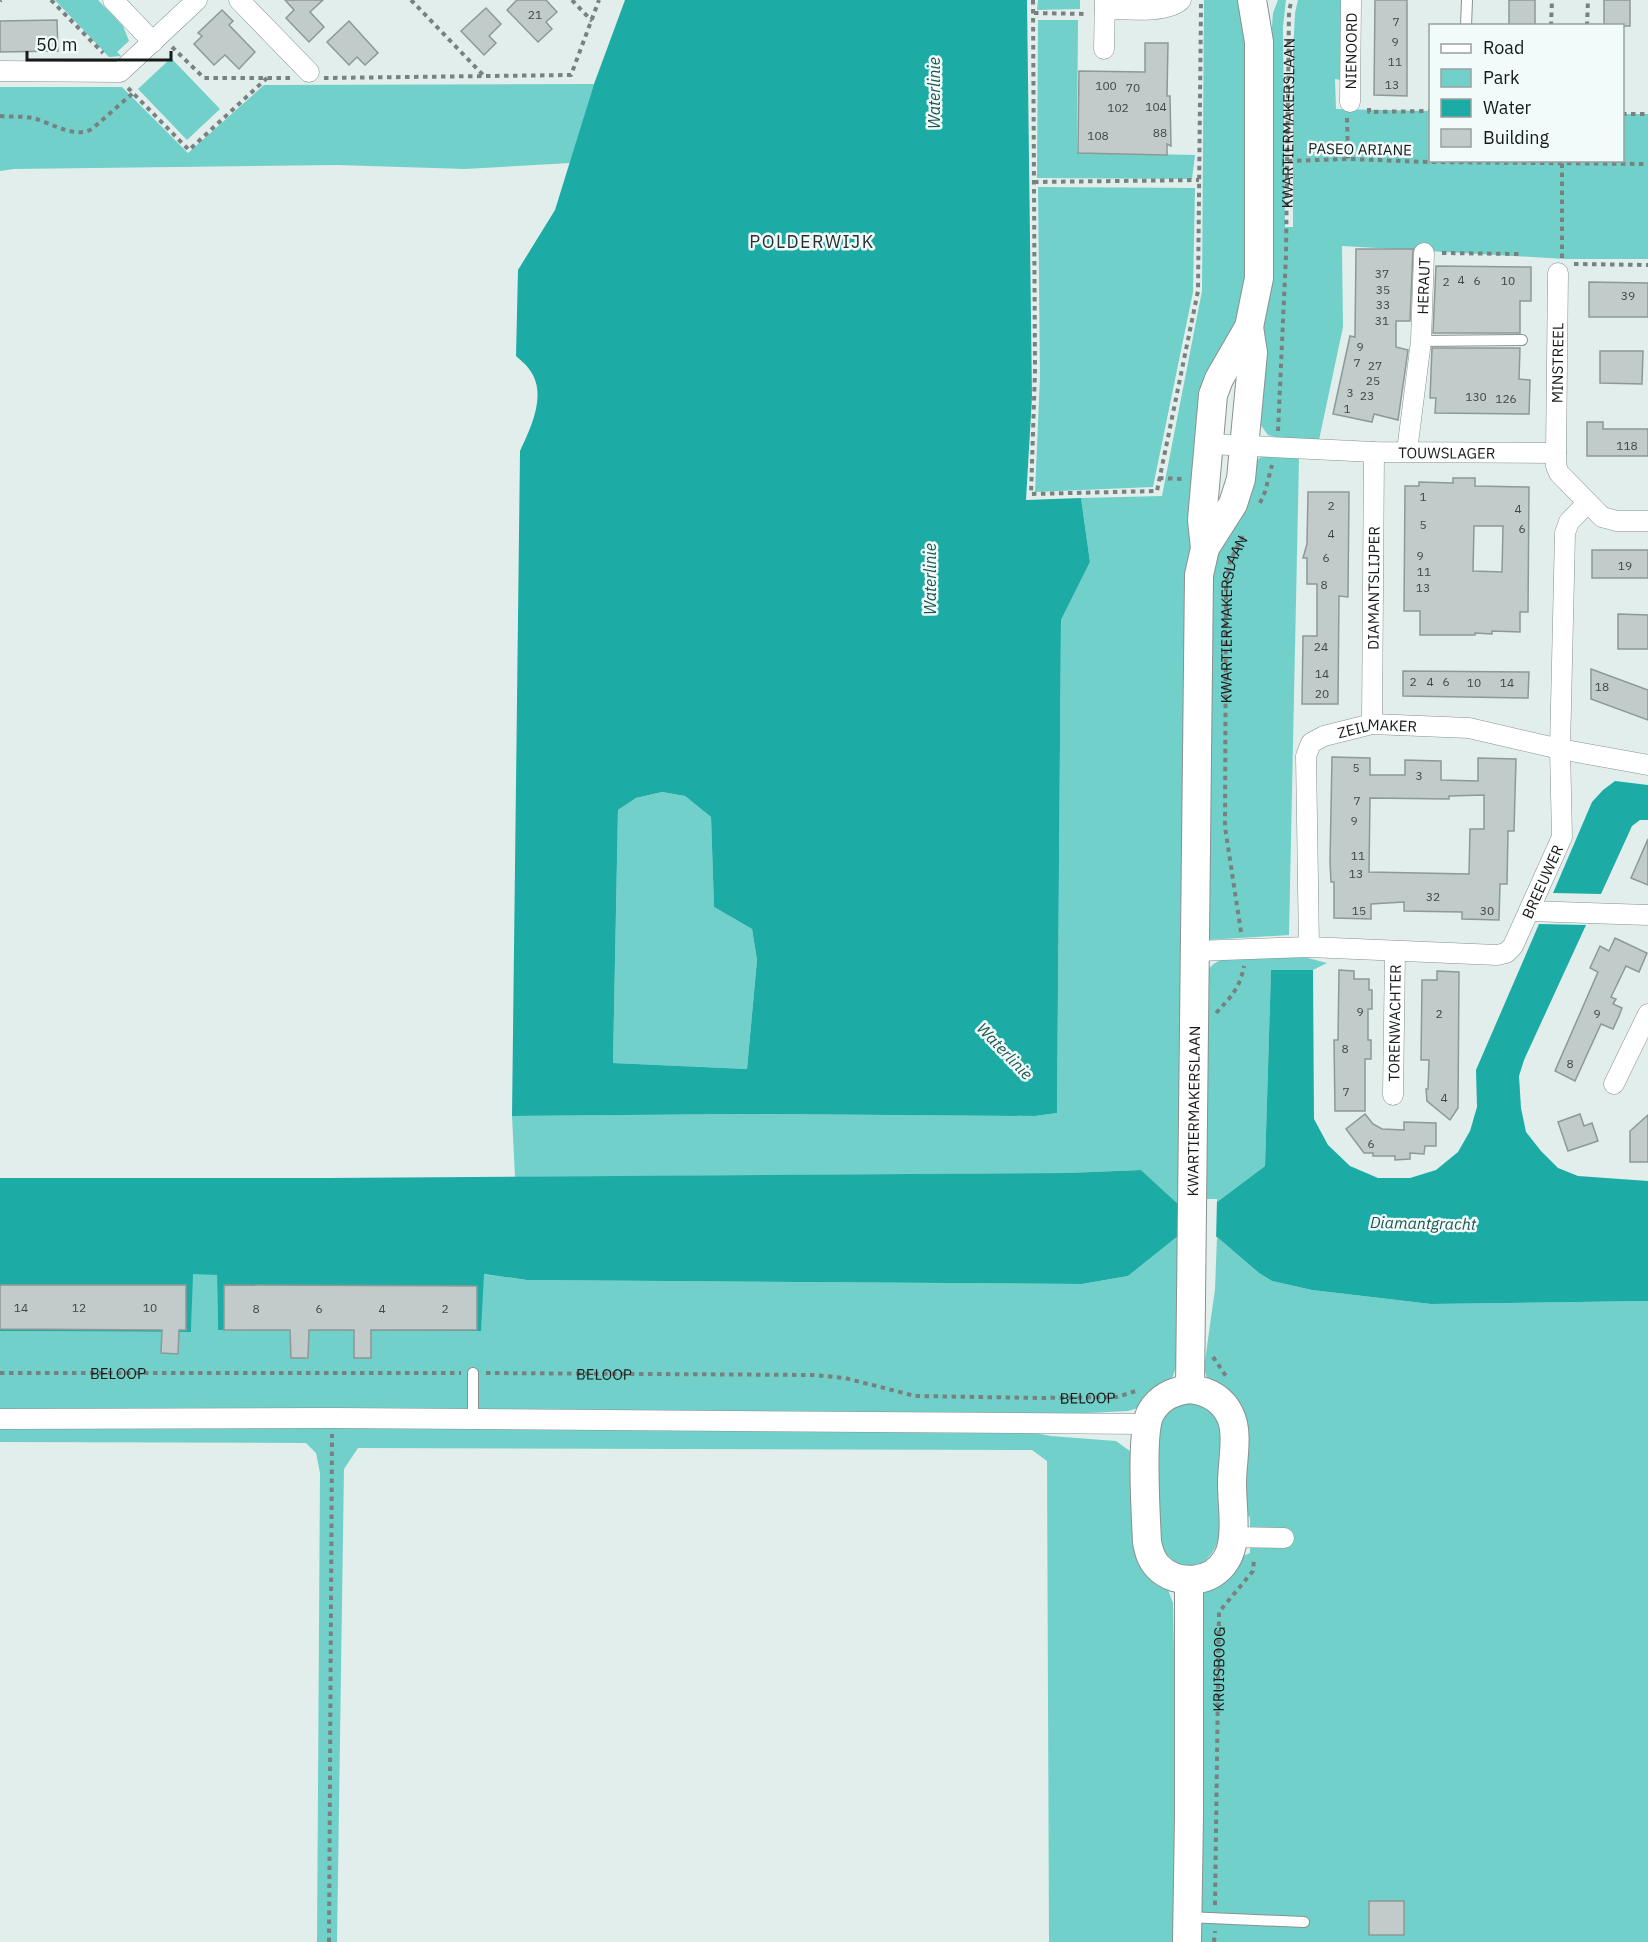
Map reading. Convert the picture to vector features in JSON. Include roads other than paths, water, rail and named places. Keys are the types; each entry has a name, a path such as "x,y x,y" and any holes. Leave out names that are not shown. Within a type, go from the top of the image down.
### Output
{"main road":[{"name":"KWARTIERMAKERSLAAN","path":"1190,1389 1199,575 1204,548 1202,520 1213,395 1219,379 1249,327 1259,278 1259,42 1252,0"},
{"name":"KWARTIERMAKERSLAAN","path":"1259,42 1270,0"},
{"name":"KWARTIERMAKERSLAAN","path":"1204,548 1233,504 1241,479 1253,353 1249,327"},
{"path":"1190,1389 1206,1391 1225,1406 1231,1416 1234,1427 1232,1483 1245,1537 1230,1553 1226,1562 1213,1574 1201,1579 1189,1580 1176,1578 1166,1573 1150,1556 1147,1542 1146,1424 1150,1413 1159,1402 1176,1391 1190,1389"},
{"name":"KRUISBOOG","path":"1187,1930 1189,1580"}],"street":[{"path":"113,0 156,38"},
{"path":"0,71 120,72 197,0"},
{"path":"239,0 310,76"},
{"path":"1104,49 1105,8 1166,8 1181,0"},
{"name":"NIENOORD","path":"1351,0 1359,101"},
{"name":"HERAUT","path":"1407,451 1421,341 1424,253"},
{"name":"MINSTREEL","path":"1556,453 1560,269"},
{"name":"TOUWSLAGER","path":"1209,444 1374,452 1556,453"},
{"name":"DIAMANTSLIJPER","path":"1372,724 1374,452"},
{"path":"1556,453 1556,466 1559,473 1602,517 1610,520 1648,522"},
{"name":"BREEUWER","path":"1195,951 1309,947 1497,955 1506,953 1513,946 1562,837 1560,749 1565,533 1569,522 1587,503"},
{"name":"ZEILMAKER","path":"1309,947 1306,756 1311,742 1324,736 1372,724 1469,728 1560,749 1648,765"},
{"path":"1529,910 1648,915"},
{"name":"TORENWACHTER","path":"1393,1095 1395,952"},
{"path":"1614,1084 1648,1014"},
{"name":"BELOOP","path":"0,1419 333,1418 1146,1424"},
{"path":"1245,1537 1284,1538"}],"lane":[{"path":"1466,24 1467,0"},
{"path":"1421,341 1522,340"},
{"path":"473,1373 473,1419"},
{"path":"1187,1930 1304,1922"}],"water":[{"name":"Waterlinie","path":"625,0 1027,0 1032,397 1026,500 1081,498 1090,562 1061,620 1057,1113 1035,1116 745,1114 512,1116 520,451 533,421 537,399 535,378 528,367 516,356 518,270 555,210 594,84","holes":["662,792 685,796 711,817 714,907 752,929 757,960 747,1069 613,1063 618,810 636,798"]},
{"path":"1615,781 1648,785 1648,820 1640,820 1632,826 1601,894 1553,893 1592,802"},
{"name":"Diamantgracht","path":"1539,924 1586,925 1524,1060 1519,1076 1521,1108 1526,1132 1558,1168 1578,1176 1648,1181 1648,1301 1431,1304 1312,1290 1272,1281 1259,1273 1217,1237 1178,1236 1128,1276 1082,1284 527,1280 484,1274 481,1331 218,1330 217,1275 193,1274 191,1332 0,1331 0,1178 1067,1173 1141,1170 1177,1203 1217,1202 1265,1166 1271,970 1313,970 1314,1119 1328,1145 1350,1166 1378,1178 1410,1178 1436,1170 1458,1152 1470,1131 1477,1107 1476,1070"}],"district":[{"name":"POLDERWIJK","path":"812,241"}]}
